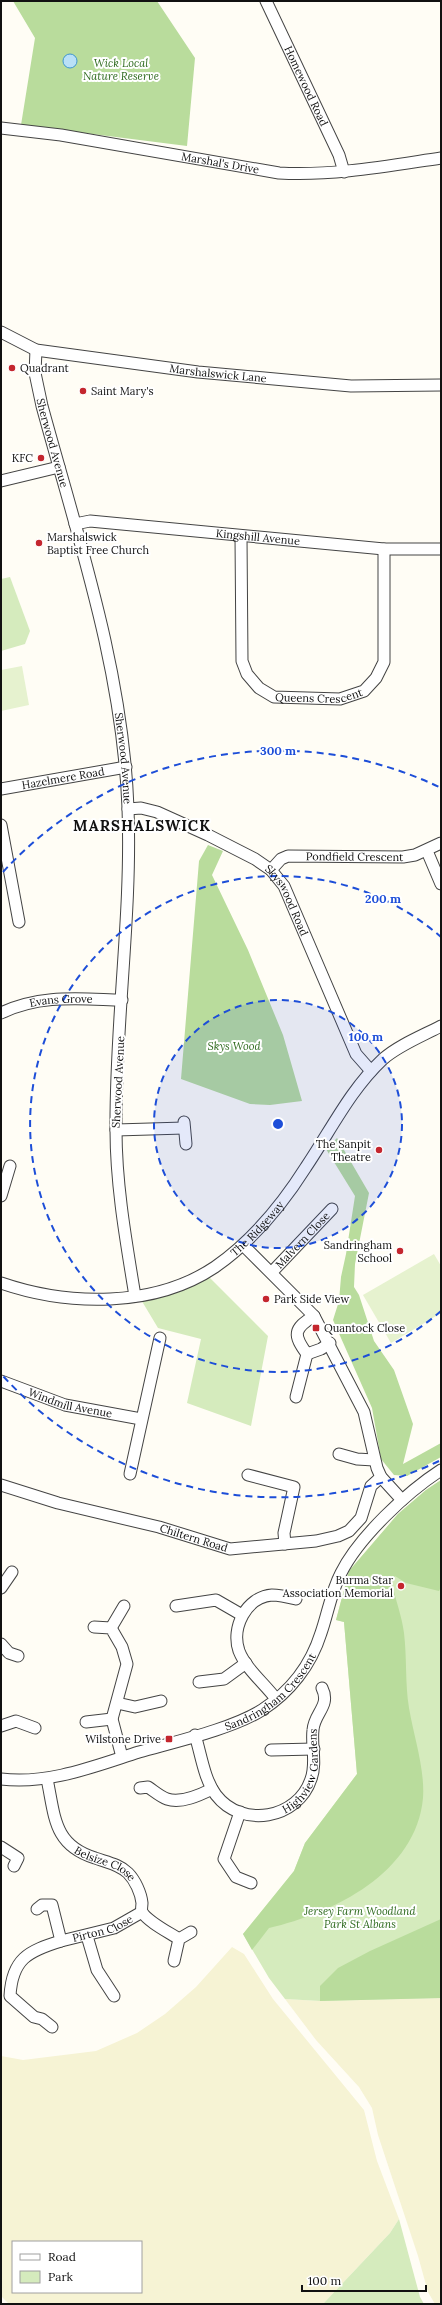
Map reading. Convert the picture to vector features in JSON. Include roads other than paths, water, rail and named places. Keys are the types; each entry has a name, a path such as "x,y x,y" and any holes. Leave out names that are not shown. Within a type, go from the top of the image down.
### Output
{"street":[{"name":"Homewood Road","path":"266,1 339,155 344,172"},
{"name":"Marshal's Drive","path":"1,128 61,135 279,173 309,175 344,172 441,158"},
{"name":"Marshalswick Lane","path":"1,332 36,350 198,372 335,384 441,385"},
{"name":"Sherwood Avenue","path":"36,350 35,362 37,383 109,655 118,701 126,767 129,858 116,1130 120,1203 135,1296"},
{"path":"1,481 59,467"},
{"name":"Kingshill Avenue","path":"75,524 90,521 241,537 384,549 441,549"},
{"name":"Queens Crescent","path":"241,537 242,661 247,674 259,688 274,697 340,699 364,691 376,678 384,662 386,643 384,549"},
{"name":"Hazelmere Road","path":"1,789 126,767"},
{"name":"Skyswood Road","path":"128,809 141,808 157,812 208,835 271,870 284,886 356,1054 371,1071"},
{"path":"1,825 19,922"},
{"name":"Pondfield Crescent","path":"271,870 281,859 288,856 415,856 441,843"},
{"path":"427,851 441,884"},
{"name":"Evans Grove","path":"1,1013 19,1004 52,998 122,1000"},
{"name":"The Ridgeway","path":"1,1283 43,1295 70,1298 117,1299 167,1288 202,1275 243,1245 278,1207 306,1167 343,1107 371,1071 385,1058 401,1047 441,1026"},
{"path":"116,1130 184,1125 186,1144"},
{"path":"1,1196 4,1177 10,1166"},
{"name":"Malvern Close","path":"272,1272 332,1209"},
{"path":"243,1245 272,1272 314,1316 330,1342 364,1412 374,1460 381,1477 402,1500"},
{"path":"296,1397 307,1354 297,1340 296,1335 300,1327 314,1316"},
{"path":"130,1474 160,1338"},
{"path":"307,1354 321,1349 330,1342"},
{"name":"Windmill Avenue","path":"1,1381 65,1405 141,1419"},
{"path":"339,1454 357,1459 374,1460"},
{"name":"Sandringham Crescent","path":"1,1779 47,1779 236,1722 261,1711 276,1700 294,1683 309,1662 321,1634 336,1582 347,1562 402,1500 441,1470"},
{"path":"248,1475 294,1487 284,1533 285,1544"},
{"name":"Chiltern Road","path":"1,1485 58,1503 159,1527 230,1549 285,1544 338,1536 350,1531 361,1518 371,1486 381,1477"},
{"path":"1,1588 12,1572"},
{"path":"276,1700 246,1663 239,1651 236,1635 242,1615 255,1601 270,1595 282,1595 296,1599"},
{"path":"176,1606 216,1600 242,1615"},
{"path":"110,1628 124,1606"},
{"path":"94,1627 110,1628"},
{"path":"110,1628 122,1647 127,1664 112,1720 122,1757"},
{"path":"1,1644 9,1653 18,1656"},
{"path":"199,1682 224,1679 246,1663"},
{"name":"Highview Gardens","path":"195,1735 212,1789 222,1802 240,1812 258,1817 281,1812 292,1806 301,1798 312,1778 314,1749 313,1730 325,1700 322,1688"},
{"path":"117,1703 135,1707 161,1701"},
{"path":"1,1726 16,1720 35,1728"},
{"path":"86,1722 112,1720"},
{"path":"271,1750 314,1749"},
{"name":"Belsize Close","path":"47,1779 57,1827 63,1838 74,1850 118,1866 129,1874 139,1892 142,1912"},
{"path":"140,1788 148,1787 166,1799 177,1800 201,1794 212,1789"},
{"path":"240,1812 224,1859 236,1877 251,1883"},
{"path":"1,1847 18,1858 14,1866"},
{"name":"Pirton Close","path":"37,1909 42,1905 52,1905 60,1941"},
{"path":"142,1912 159,1927 179,1939"},
{"name":"Pirton Close","path":"52,2027 42,2019 34,2017 5,1998 12,1976 23,1958 40,1947 114,1928 142,1912"},
{"path":"174,1961 179,1939 191,1932"},
{"path":"87,1936 97,1970 114,1996"}],"water":[{"path":"70,54 75,56 77,61 75,66 70,68 65,66 63,61 65,56"}],"place":[{"name":"Quadrant","path":"12,368"},
{"name":"Saint Mary's","path":"83,391"},
{"name":"KFC","path":"41,458"},
{"name":"Marshalswick Baptist Free Church","path":"39,543"},
{"name":"The Sanpit Theatre","path":"379,1150"},
{"name":"Sandringham School","path":"400,1251"},
{"name":"Park Side View","path":"266,1299"},
{"name":"Quantock Close","path":"316,1328"},
{"name":"Burma Star Association Memorial","path":"401,1586"},
{"name":"Wilstone Drive","path":"169,1739"}],"district":[{"name":"MARSHALSWICK","path":"142,825"}],"park label":[{"name":"Wick Local Nature Reserve","path":"121,69"},
{"name":"Skys Wood","path":"234,1046"},
{"name":"Jersey Farm Woodland Park St Albans","path":"360,1917"}]}
